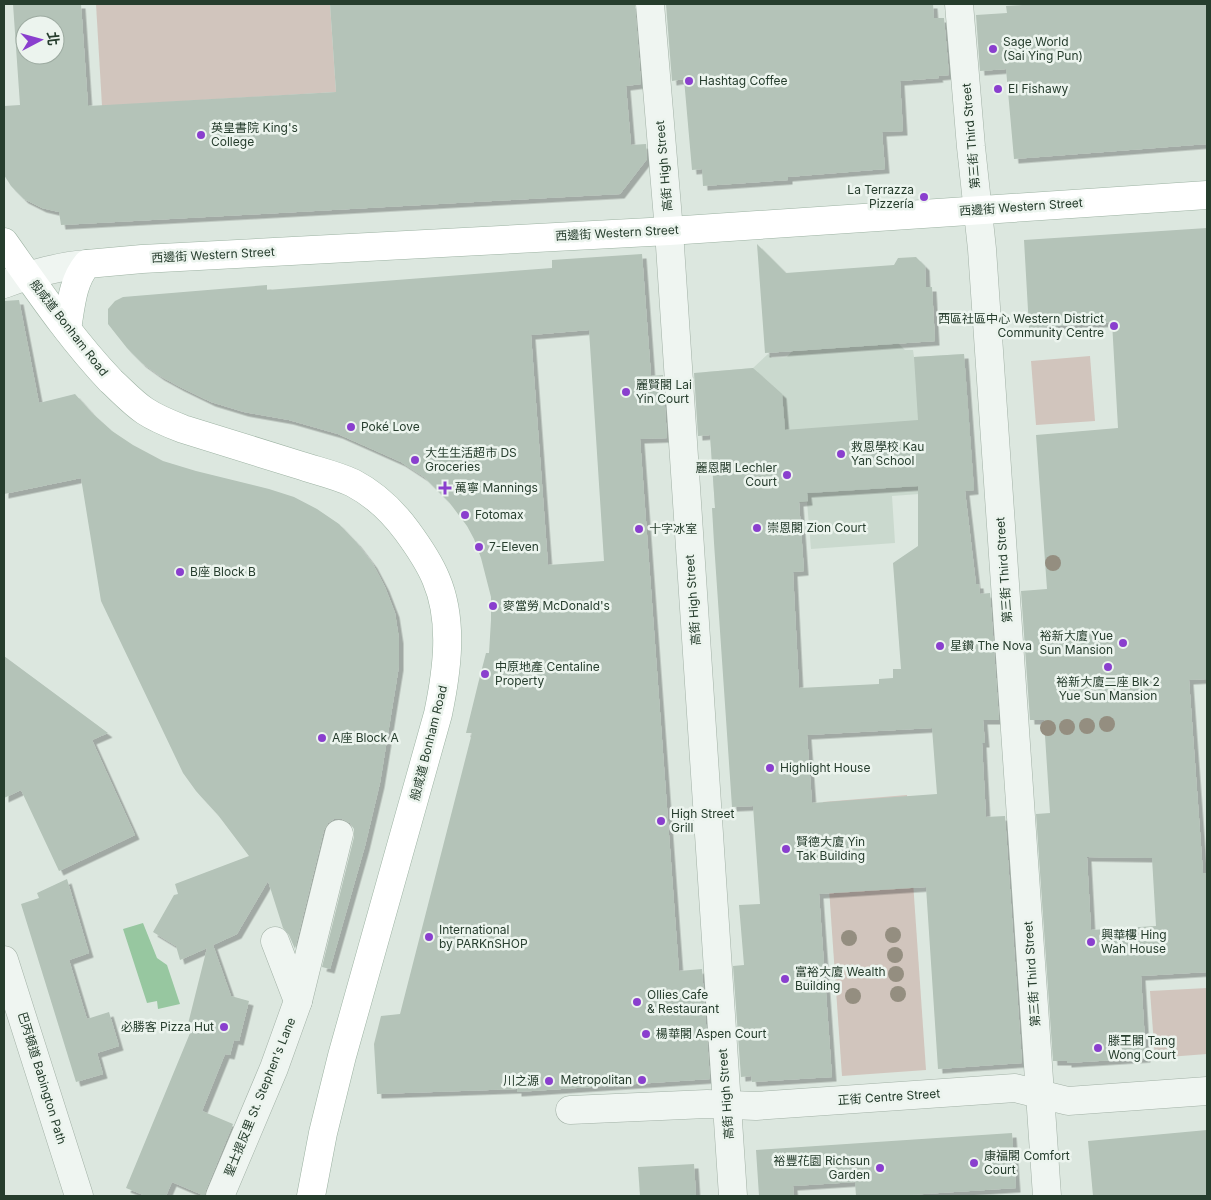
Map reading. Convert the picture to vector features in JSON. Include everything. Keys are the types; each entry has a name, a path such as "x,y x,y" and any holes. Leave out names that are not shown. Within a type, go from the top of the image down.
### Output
{"main road":[{"name":"西邊街 Western Street","path":"87,264 142,259 669,231 1207,195"},
{"name":"般咸道 Bonham Road","path":"4,242 16,280 67,329 97,366 123,393 144,411 162,421 183,429 328,473 354,483 377,499 400,521 420,548 436,580 443,603 447,628 445,683 442,699 342,1056 323,1133 311,1196"},
{"path":"67,329 79,274 87,264"}],"street":[{"name":"高街 High Street","path":"650,4 669,231 733,1196"},
{"name":"第三街 Third Street","path":"959,4 982,259 1048,1196"},
{"name":"西邊街 Western Street","path":"16,280 73,265 87,264"},
{"path":"298,1001 339,834"},
{"name":"聖士提反里 St. Stephen's Lane","path":"220,1196 274,1068 298,1001 275,941"},
{"name":"巴丙頓道 Babington Path","path":"4,960 79,1196"},
{"name":"正街 Centre Street","path":"570,1110 707,1104 756,1106 1015,1088 1068,1100 1207,1091"}],"shaded area":[{"path":"96,4 330,4 336,92 102,106"},
{"name":"救恩學校 Kau Yan School","path":"898,343 905,350 913,350 914,357 964,354 974,490 892,496 895,543 811,549 807,502 715,508 706,372 753,368 768,354 772,358 787,357 792,351"},
{"path":"1090,356 1095,421 1036,425 1031,361"},
{"path":"907,795 926,1070 842,1076 823,802"},
{"path":"143,923 157,958 167,965 180,1004 158,1009 157,1001 147,1003 123,929"},
{"path":"1207,988 1207,1054 1155,1058 1150,991"}],"building":[{"path":"13,4 81,4 88,106 336,92 330,4 635,4 641,84 626,86 631,145 646,144 647,159 620,194 61,225 59,212 42,208 24,199 11,186 4,175 4,106 20,105 17,65 65,65 65,15 15,15 15,33"},
{"path":"666,4 933,4 934,18 944,18 949,75 938,76 939,78 900,81 903,131 882,132 885,169 788,177 788,180 703,186 702,169 692,170 684,79 672,81"},
{"path":"1040,4 1207,4 1207,144 1014,159 1006,69 980,71 976,15 1007,13 1006,6"},
{"path":"1207,228 1207,679 1189,680 1203,873 1207,873 1207,972 1141,976 1146,1058 1067,1063 1067,1061 1053,1061 1036,814 1050,813 1044,720 1030,720 1021,591 1047,589 1036,435 1118,428 1112,322 1029,328 1024,240","holes":["1087,857 1152,858 1156,926 1091,930"]},
{"path":"757,244 786,273 894,265 898,258 916,257 925,266 926,287 932,287 935,341 765,353"},
{"path":"642,254 651,376 663,375 667,438 640,439 679,971 702,969 710,1079 517,1092 517,1089 377,1094 374,1044 381,1016 400,1014 472,733 466,733 478,684 486,653 489,653 491,597 481,558 467,526 449,502 424,477 401,462 338,434 289,420 244,412 211,402 180,387 142,363 127,348 108,324 108,309 115,301 123,297 267,285 267,290 552,268 552,260","holes":["589,330 604,561 548,565 531,335"]},
{"path":"19,300 39,403 75,394 112,431 163,461 269,489 294,497 317,509 339,524 373,564 385,587 395,613 399,639 399,666 380,783 365,846 330,969 322,967 354,837 354,829 350,823 342,819 334,819 328,823 324,830 295,949 289,935 283,928 268,881 237,934 213,945 231,996 249,1001 239,1041 234,1040 230,1055 225,1054 202,1111 233,1124 205,1196 172,1182 166,1196 146,1196 126,1188 195,1021 188,1024 207,948 180,960 176,946 153,932 174,895 178,894 175,884 249,856 183,773 101,601 81,478 4,494 4,301"},
{"path":"964,354 974,490 965,491 976,584 979,584 980,594 990,593 999,720 983,720 985,743 982,743 986,817 1005,816 1022,1063 938,1069 926,887 819,894 832,1077 752,1082 751,1076 741,1077 733,966 744,965 739,905 760,904 753,806 732,807 714,543 712,508 715,508 710,435 698,436 694,373 753,368 782,394 785,430 918,420 914,357","holes":["918,486 918,546 893,563 901,669 893,669 893,678 879,679 879,684 799,688 793,572 804,571 799,502 808,501 807,493","932,728 937,794 812,803 807,735"]},
{"path":"4,656 108,733 92,740 135,835 59,871 21,790 4,798"},
{"path":"67,879 89,953 69,960 87,1019 109,1012 119,1046 97,1053 103,1074 76,1082 21,904 39,898 37,893"},
{"path":"1207,1130 1207,1196 1093,1196 1088,1141"},
{"path":"1012,1133 1016,1188 908,1196 856,1196 855,1182 793,1186 794,1196 759,1196 756,1150"},
{"path":"694,1164 696,1196 640,1196 638,1167"}],"place":[{"name":"Sage World (Sai Ying Pun)","path":"993,49"},
{"name":"Hashtag Coffee","path":"689,81"},
{"name":"El Fishawy","path":"998,89"},
{"name":"英皇書院 King's College","path":"201,135"},
{"name":"La Terrazza Pizzería","path":"924,197"},
{"name":"西區社區中心 Western District Community Centre","path":"1114,326"},
{"name":"麗賢閣 Lai Yin Court","path":"626,392"},
{"name":"Poké Love","path":"351,427"},
{"name":"救恩學校 Kau Yan School","path":"841,454"},
{"name":"大生生活超市 DS Groceries","path":"415,460"},
{"name":"麗恩閣 Lechler Court","path":"787,475"},
{"name":"萬寧 Mannings","path":"445,488"},
{"name":"Fotomax","path":"465,515"},
{"name":"崇恩閣 Zion Court","path":"757,528"},
{"name":"十字冰室","path":"639,529"},
{"name":"7-Eleven","path":"479,547"},
{"name":"B座 Block B","path":"180,572"},
{"name":"麥當勞 McDonald's","path":"493,606"},
{"name":"裕新大廈 Yue Sun Mansion","path":"1123,643"},
{"name":"星鑽 The Nova","path":"940,646"},
{"name":"裕新大廈二座 Blk 2 Yue Sun Mansion","path":"1108,667"},
{"name":"中原地產 Centaline Property","path":"485,674"},
{"name":"A座 Block A","path":"322,738"},
{"name":"Highlight House","path":"770,768"},
{"name":"High Street Grill","path":"661,821"},
{"name":"賢德大廈 Yin Tak Building","path":"786,849"},
{"name":"International by PARKnSHOP","path":"429,937"},
{"name":"興華樓 Hing Wah House","path":"1091,942"},
{"name":"富裕大廈 Wealth Building","path":"785,979"},
{"name":"Ollies Cafe & Restaurant","path":"637,1002"},
{"name":"必勝客 Pizza Hut","path":"224,1027"},
{"name":"楊華閣 Aspen Court","path":"646,1034"},
{"name":"滕王閣 Tang Wong Court","path":"1098,1048"},
{"name":"Metropolitan","path":"642,1080"},
{"name":"川之源","path":"549,1081"},
{"name":"康福閣 Comfort Court","path":"974,1163"},
{"name":"裕豐花園 Richsun Garden","path":"880,1168"}]}
